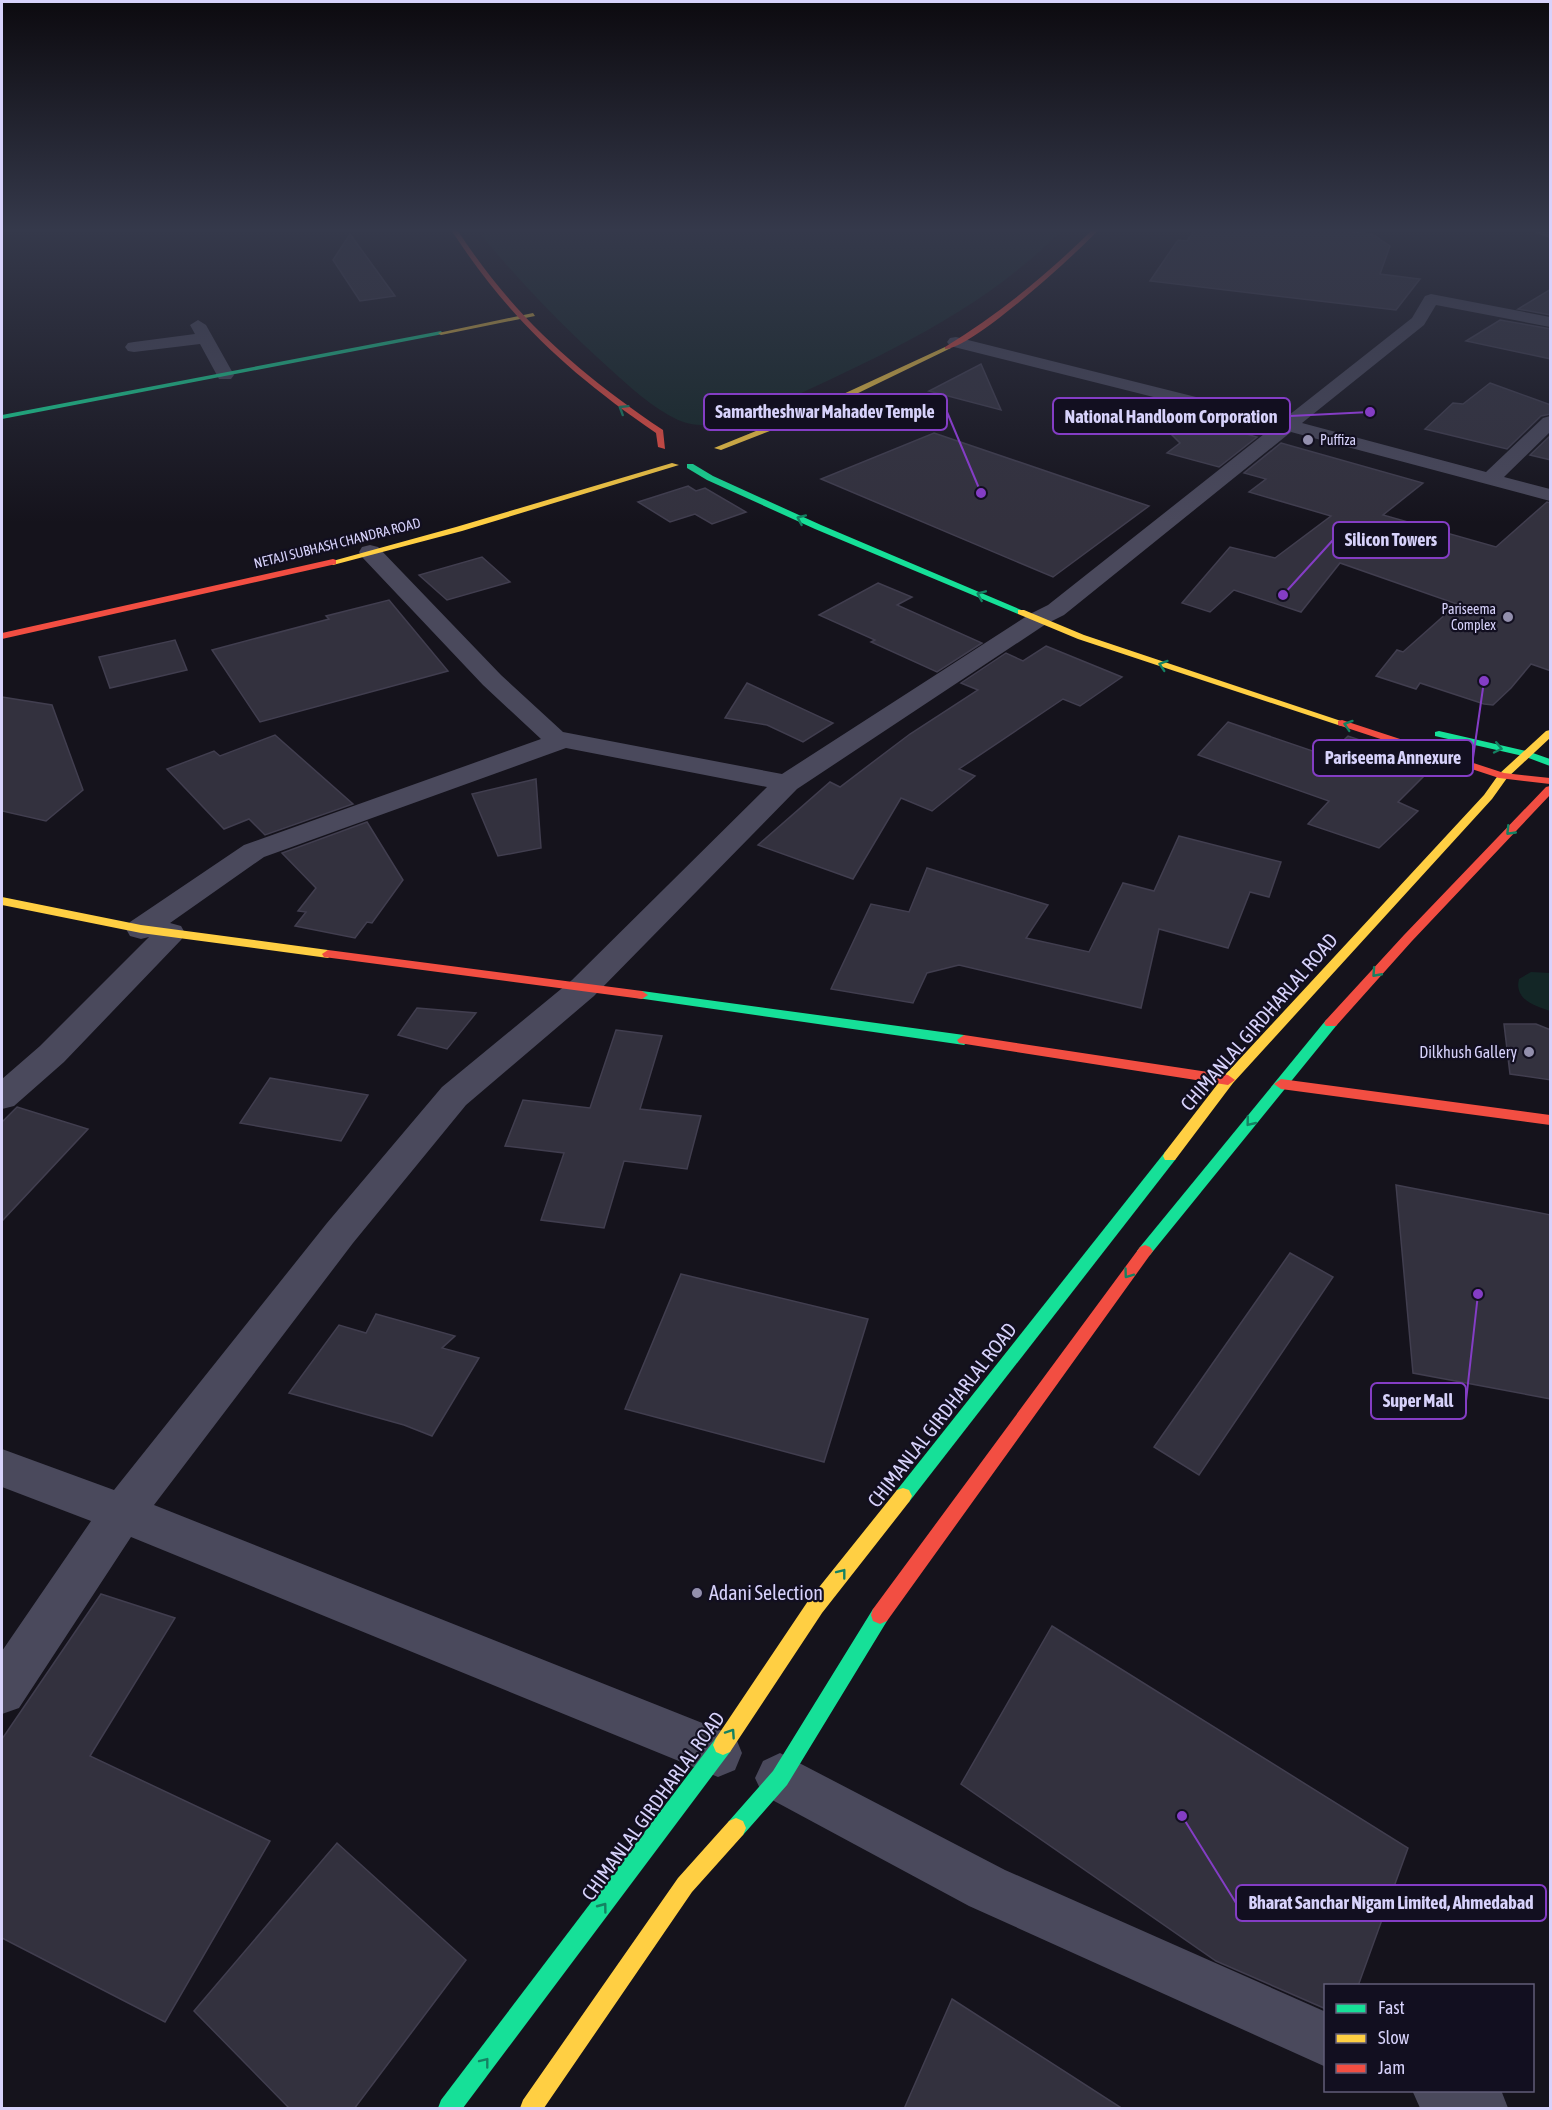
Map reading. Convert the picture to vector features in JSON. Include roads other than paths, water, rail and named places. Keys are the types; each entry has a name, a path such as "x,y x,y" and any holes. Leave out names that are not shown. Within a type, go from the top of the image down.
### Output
{"main road":[{"path":"2,417 470,326"},
{"path":"529,326 613,402 660,432 668,443 675,465 690,466 706,464 716,450 744,428 834,389 937,337"},
{"path":"546,326 629,398 668,443"},
{"path":"716,450 760,434 843,398 956,342 981,326"},
{"name":"NETAJI SUBHASH CHANDRA ROAD","path":"2,624 311,557 541,495 643,465 668,443"},
{"name":"NETAJI SUBHASH CHANDRA ROAD","path":"2,636 318,566 542,505 675,465"},
{"path":"690,466 710,478 818,527 1049,611 1091,641 1503,776 1551,781"},
{"path":"910,550 961,572"},
{"path":"1420,728 1455,739 1526,754 1551,763"},
{"path":"1526,754 1551,733"},
{"name":"CHIMANLAL GIRDHARLAL ROAD","path":"449,2109 718,1753 814,1607 1102,1244 1228,1080 1488,797 1503,776 1526,754"},
{"path":"531,2109 686,1885 780,1778 869,1630 1139,1259 1312,1044 1408,938 1551,789"},
{"path":"2,901 155,931 864,1025 1228,1080"},
{"path":"1281,1084 1551,1120"}],"street":[{"path":"2,1691 32,1650 122,1513 340,1233 454,1095 583,988 787,783 1049,611 1411,326"},
{"path":"134,346 201,332 225,375"},
{"path":"956,342 1287,425 1551,495"},
{"path":"1490,479 1551,422"},
{"path":"370,552 492,680 555,738 787,783"},
{"path":"2,1097 52,1054 155,931 254,851 563,740"},
{"path":"2,1468 122,1513 718,1753"},
{"path":"780,1778 987,1888 1324,2039"},
{"path":"1442,2092 1480,2109"}],"place":[{"name":"National Handloom Corporation","path":"1370,412"},
{"name":"Puffiza","path":"1308,440"},
{"name":"Samartheshwar Mahadev Temple","path":"981,493"},
{"name":"Silicon Towers","path":"1283,595"},
{"name":"Pariseema Complex","path":"1508,617"},
{"name":"Pariseema Annexure","path":"1484,681"},
{"name":"Dilkhush Gallery","path":"1529,1052"},
{"name":"Super Mall","path":"1478,1294"},
{"name":"Adani Selection","path":"697,1593"},
{"name":"Bharat Sanchar Nigam Limited, Ahmedabad","path":"1182,1816"}]}
